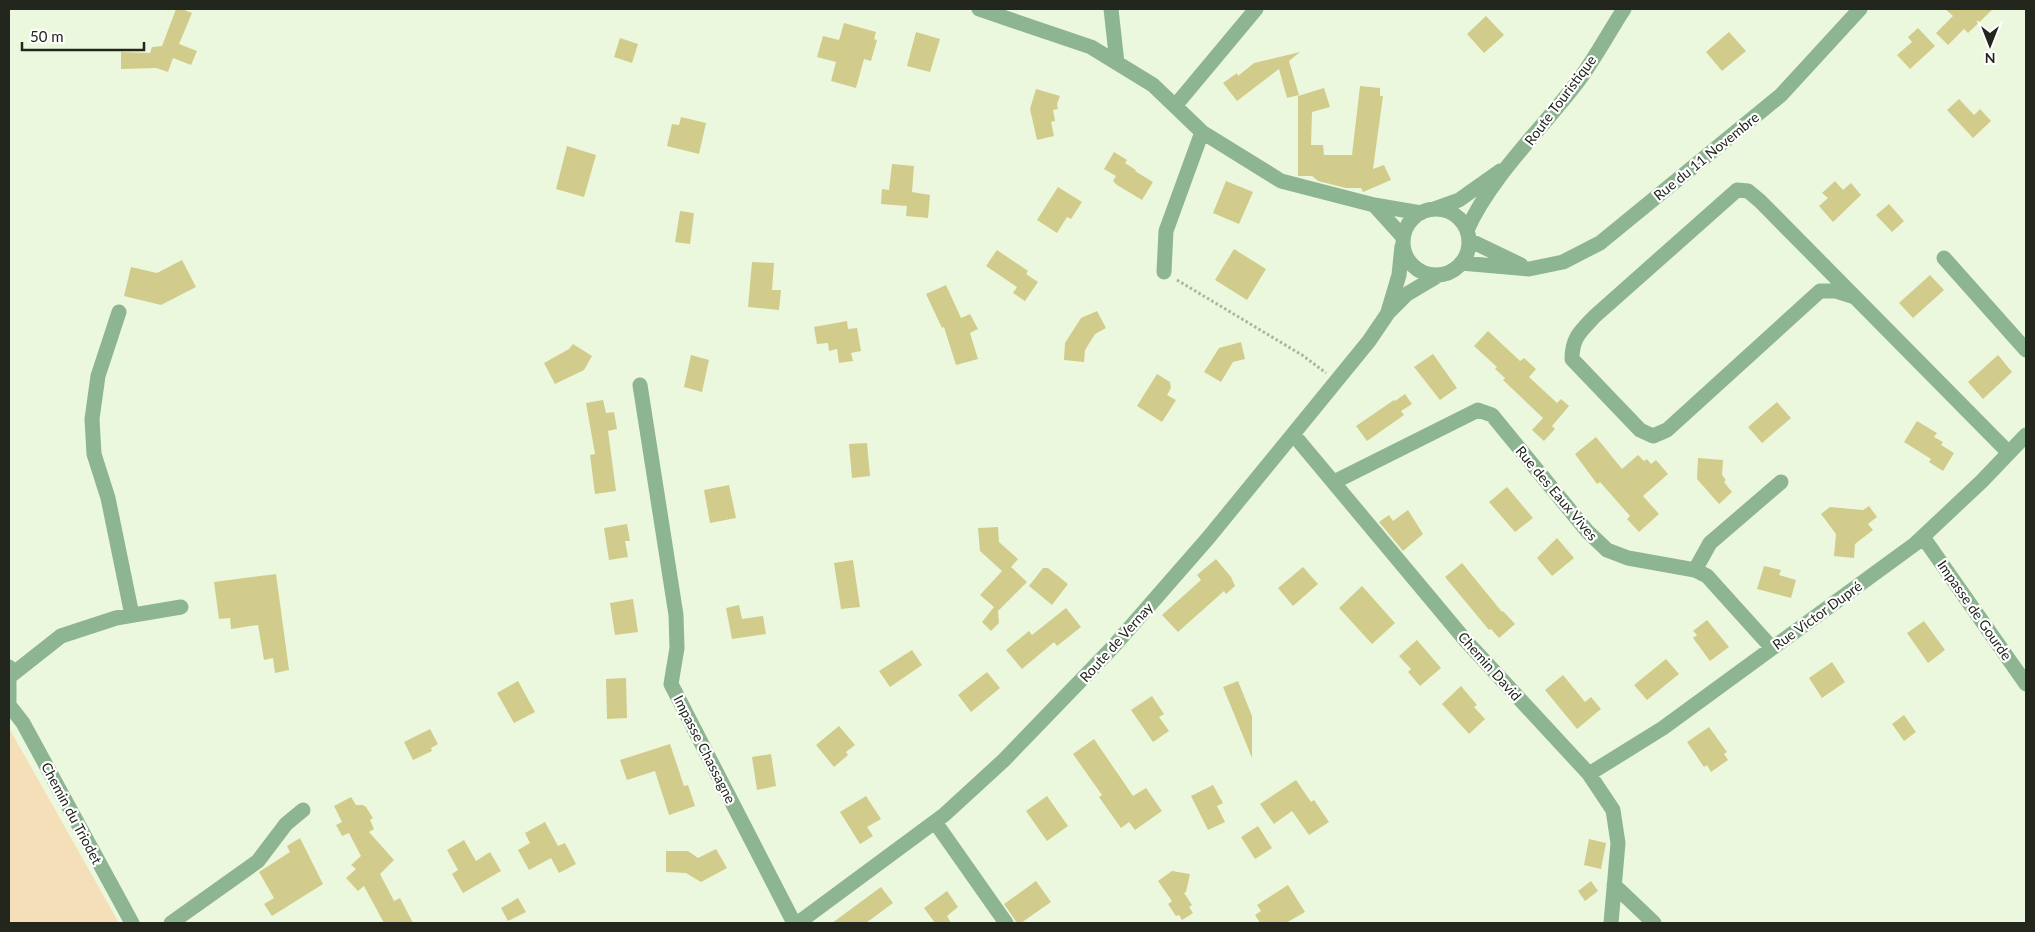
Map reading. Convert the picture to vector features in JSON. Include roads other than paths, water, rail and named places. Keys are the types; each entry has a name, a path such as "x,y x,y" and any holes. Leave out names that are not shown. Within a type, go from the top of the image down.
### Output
{"street":[{"path":"979,9 1091,47 1153,85 1202,132 1281,181 1374,206 1427,211 1444,210 1453,214 1461,221 1468,235 1466,256 1461,264 1447,274 1428,275 1411,264 1405,255 1403,241 1410,221 1427,211"},
{"path":"1111,9 1117,63"},
{"path":"1175,106 1256,9"},
{"name":"Route Touristique","path":"1468,235 1474,214 1510,165 1579,79 1624,9"},
{"name":"Rue du 11 Novembre","path":"1461,264 1529,269 1563,262 1600,243 1781,95 1860,9"},
{"path":"1164,272 1166,231 1202,132"},
{"name":"Route Touristique","path":"1427,211 1459,200 1510,165"},
{"path":"1855,297 1836,291 1820,291 1667,430 1653,436 1640,430 1572,359 1572,348 1576,335 1737,190 1748,191 1760,201 1855,297 2009,453"},
{"path":"1374,206 1403,241"},
{"path":"1468,235 1529,269"},
{"name":"Route de Vernay","path":"1388,313 1399,275 1403,241"},
{"path":"1944,258 2026,350"},
{"name":"Route de Vernay","path":"796,923 935,822 1004,760 1113,647 1209,537 1369,341 1388,313 1407,294 1439,275"},
{"path":"118,312 98,376 92,419 94,454 108,498 132,616"},
{"name":"Impasse Chassagne","path":"640,385 676,615 677,648 671,684 796,923"},
{"name":"Rue des Eaux Vives","path":"1334,482 1478,410 1492,415 1587,531 1608,550 1628,558 1695,570 1707,576 1772,648"},
{"name":"Chemin David","path":"1293,434 1466,641 1589,774 1613,810 1618,843 1611,923"},
{"name":"Rue Victor Dupré","path":"1589,774 1663,728 1923,536 1982,481 2026,434"},
{"path":"1695,570 1710,543 1781,482"},
{"name":"Impasse de Gourde","path":"1923,536 2026,684"},
{"path":"9,677 61,636 116,618 181,607"},
{"path":"9,667 9,706"},
{"name":"Chemin du Triodet","path":"9,706 24,723 132,923"},
{"path":"171,923 258,861 286,824 303,810"},
{"path":"935,822 1006,923"},
{"path":"1614,885 1654,923"}]}
